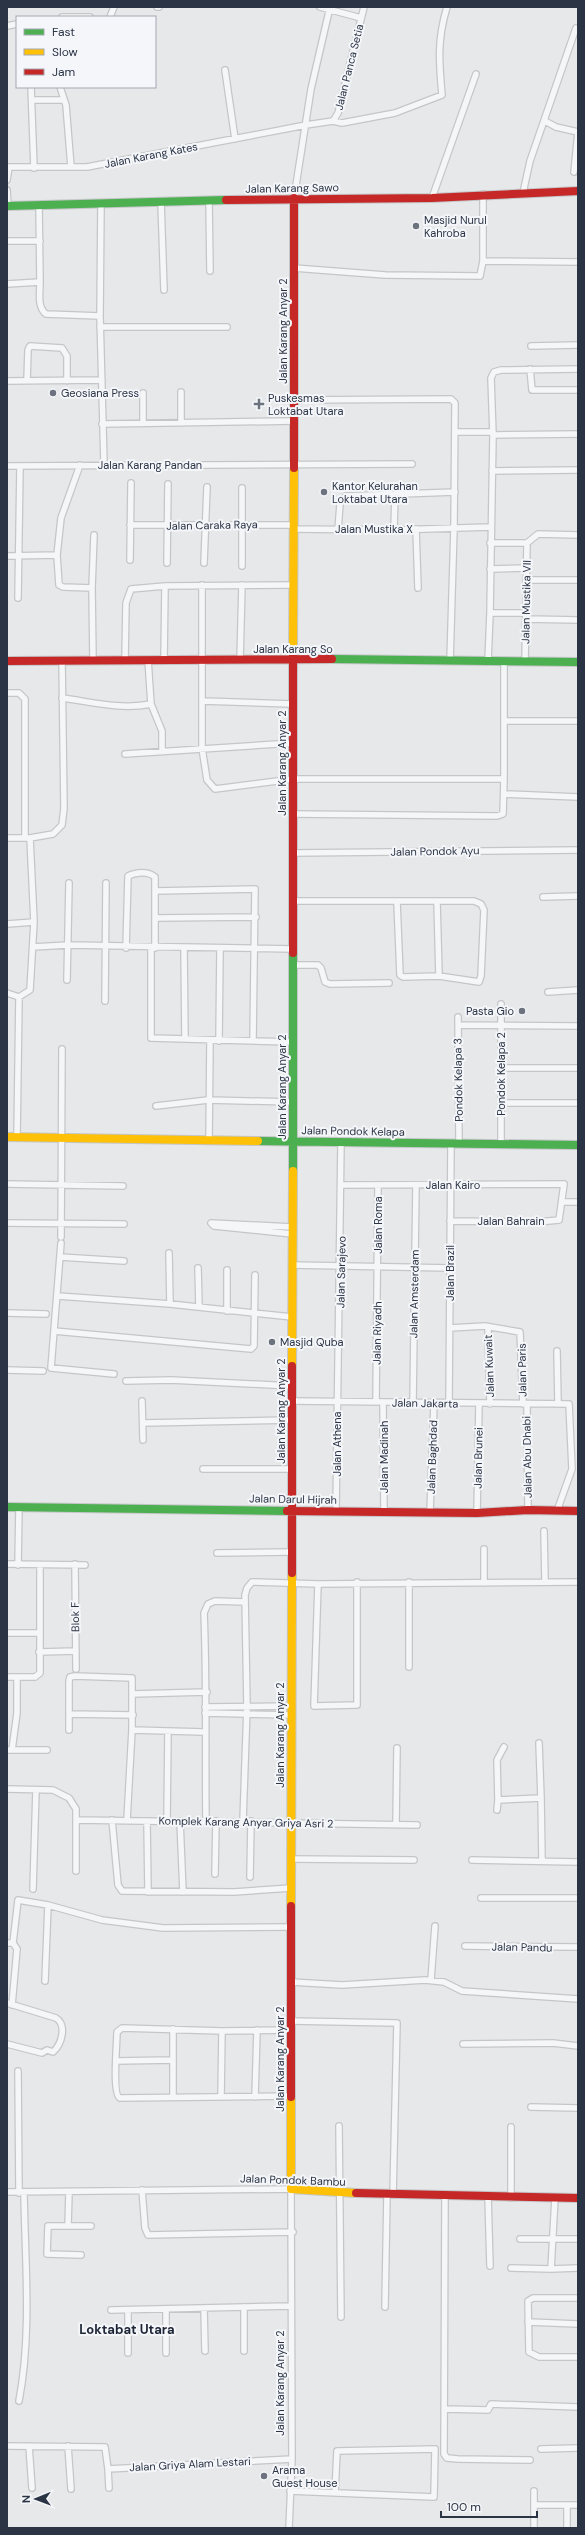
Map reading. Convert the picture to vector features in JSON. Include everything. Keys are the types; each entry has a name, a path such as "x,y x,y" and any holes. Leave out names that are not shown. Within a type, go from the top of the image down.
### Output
{"street":[{"path":"320,7 329,8 361,18"},
{"name":"Jalan Panca Setia","path":"306,125 333,121 338,113 364,7"},
{"path":"333,121 342,123 395,113 442,95 438,48 440,30 447,7"},
{"path":"294,198 306,125 329,8"},
{"path":"522,193 530,161 576,28"},
{"path":"225,70 235,139"},
{"path":"432,198 476,74"},
{"path":"31,88 34,168"},
{"path":"60,88 64,100 71,168"},
{"path":"32,100 64,100"},
{"path":"545,121 556,127 578,132 574,172"},
{"name":"Jalan Karang Kates","path":"7,180 8,167 87,167 306,125"},
{"path":"7,190 7,206"},
{"name":"Jalan Karang Sawo","path":"7,206 294,198 432,198 483,194 578,191"},
{"path":"294,268 386,275 480,276 483,261 483,194"},
{"name":"Jalan Karang Anyar 2","path":"289,2528 292,2459 291,2306 293,2232 291,2189 291,1706 294,198"},
{"path":"209,200 210,271"},
{"path":"161,202 164,290"},
{"path":"101,204 100,327 104,464"},
{"path":"40,205 40,305 42,311 46,314 100,316"},
{"path":"7,241 40,241"},
{"path":"483,261 578,262"},
{"path":"7,284 40,282"},
{"path":"100,327 227,327"},
{"path":"531,346 578,345"},
{"path":"27,381 28,350 30,346 62,348 67,356 68,381"},
{"path":"530,369 532,390 578,390"},
{"path":"488,661 493,433 491,378 494,372 501,370 578,369"},
{"path":"7,381 102,380"},
{"path":"181,392 181,423"},
{"path":"143,393 143,424"},
{"path":"294,400 451,399 455,403 454,528 450,661"},
{"path":"102,424 294,421"},
{"path":"455,432 578,434"},
{"name":"Jalan Karang Pandan","path":"7,466 104,464 294,466 412,464"},
{"path":"80,465 61,518 57,555 59,585 63,587 92,588"},
{"path":"18,598 20,466"},
{"path":"492,471 578,470"},
{"path":"130,560 131,483"},
{"path":"167,563 168,484"},
{"path":"204,563 207,524 207,487"},
{"path":"242,488 244,524 242,566"},
{"path":"338,530 340,504 346,496 454,492"},
{"path":"394,530 395,494"},
{"name":"Jalan Caraka Raya","path":"130,525 167,526 244,524 293,527"},
{"name":"Jalan Mustika X","path":"293,527 338,530 416,530 490,527"},
{"path":"416,530 418,588"},
{"path":"490,544 526,542 538,534 578,535"},
{"path":"93,660 92,588 94,535"},
{"name":"Jalan Mustika VII","path":"525,662 526,542"},
{"path":"7,556 57,555"},
{"path":"490,569 526,568"},
{"path":"526,580 578,580"},
{"path":"125,660 127,594 131,589 202,585 293,585"},
{"path":"202,585 202,748 207,780 214,790 293,779 504,779"},
{"path":"240,660 242,585"},
{"path":"164,660 165,586"},
{"path":"490,613 578,620"},
{"name":"Jalan Karang So","path":"7,660 293,659 578,662"},
{"path":"7,838 28,838 53,834 62,825 64,808 62,660"},
{"path":"148,660 150,704 162,731 162,751"},
{"path":"293,814 498,816 503,814 505,794 504,662"},
{"path":"7,693 19,693 25,699 28,838 34,922 30,990 19,997"},
{"path":"62,698 132,707 150,704"},
{"path":"203,701 293,704"},
{"path":"504,721 578,721"},
{"path":"125,754 293,743"},
{"path":"505,794 578,797"},
{"name":"Jalan Pondok Ayu","path":"293,853 578,850"},
{"path":"126,948 128,876 133,873 152,874 155,877 156,891 150,1038 210,1041 292,1042"},
{"path":"67,980 69,883"},
{"path":"106,883 106,1001"},
{"path":"156,891 253,888 256,892 254,1041"},
{"path":"543,897 578,896"},
{"path":"293,901 474,901 481,904 484,910 481,976 479,982 439,976 405,978 400,975 396,902"},
{"path":"437,902 439,976"},
{"path":"155,918 256,917"},
{"path":"7,924 34,922"},
{"path":"33,947 68,945 126,948 293,949"},
{"path":"184,948 186,1039"},
{"path":"219,1041 220,948"},
{"path":"292,965 318,965 321,968 325,982 330,984 389,983"},
{"path":"548,992 578,990"},
{"path":"7,993 19,997"},
{"path":"17,1138 19,997"},
{"name":"Pondok Kelapa 2","path":"501,1004 501,1143"},
{"name":"Pondok Kelapa 3","path":"455,1143 458,1017"},
{"path":"458,1026 578,1026"},
{"path":"209,1140 208,1100 210,1041"},
{"path":"62,1049 60,1185 61,1240 58,1296 51,1368 114,1374"},
{"path":"506,1068 578,1068"},
{"path":"156,1106 208,1100 292,1102"},
{"path":"505,1104 578,1103"},
{"name":"Jalan Pondok Kelapa","path":"7,1138 578,1145"},
{"name":"Jalan Sarajevo","path":"337,1402 341,1265 341,1142"},
{"name":"Jalan Brazil","path":"449,1403 450,1221 451,1185 455,1143"},
{"path":"7,1184 123,1186"},
{"name":"Jalan Kairo","path":"342,1185 564,1184"},
{"name":"Jalan Bahrain","path":"450,1221 554,1221 561,1218 564,1184"},
{"name":"Jalan Roma","path":"378,1185 378,1265"},
{"name":"Jalan Amsterdam","path":"413,1403 416,1185"},
{"path":"562,1202 578,1202"},
{"path":"7,1223 124,1224"},
{"path":"211,1223 292,1231 214,1226 211,1223"},
{"path":"169,1253 170,1304"},
{"path":"60,1257 124,1261"},
{"path":"292,1265 378,1265 450,1268"},
{"name":"Jalan Riyadh","path":"376,1402 378,1265"},
{"path":"198,1268 199,1307"},
{"path":"227,1270 227,1311"},
{"path":"54,1331 251,1349 254,1346 256,1315 255,1275"},
{"path":"58,1296 170,1304 256,1315 292,1317"},
{"path":"7,1313 46,1314"},
{"path":"450,1328 488,1328"},
{"name":"Jalan Paris","path":"488,1328 516,1330 521,1336 525,1404"},
{"name":"Jalan Kuwait","path":"488,1328 490,1404"},
{"path":"557,1351 558,1403 571,1405 572,1462 558,1511"},
{"path":"7,1370 43,1371"},
{"path":"126,1381 171,1380 292,1386"},
{"path":"142,1401 143,1440"},
{"name":"Jalan Jakarta","path":"292,1401 490,1404 558,1403"},
{"name":"Jalan Athena","path":"336,1511 337,1402"},
{"name":"Jalan Madinah","path":"383,1402 384,1511"},
{"name":"Jalan Baghdad","path":"430,1512 434,1403"},
{"name":"Jalan Brunei","path":"477,1513 479,1403"},
{"name":"Jalan Abu Dhabi","path":"525,1404 528,1510"},
{"path":"143,1423 292,1420"},
{"path":"203,1469 292,1469"},
{"path":"18,1565 19,1507"},
{"name":"Jalan Darul Hijrah","path":"7,1508 477,1513 528,1510 578,1511"},
{"path":"544,1531 545,1581"},
{"path":"484,1549 484,1583"},
{"path":"217,1553 292,1552"},
{"path":"7,1564 85,1565"},
{"name":"Blok F","path":"75,1564 76,1669"},
{"path":"7,1678 39,1675 40,1565"},
{"path":"243,1821 246,1710 245,1602 247,1588 252,1582 292,1582 318,1584 357,1582 578,1582"},
{"path":"318,1584 314,1706 357,1705 357,1582"},
{"path":"410,1582 410,1667"},
{"path":"206,1821 204,1732 207,1692 206,1608 208,1604 214,1601 245,1602"},
{"path":"7,1633 39,1633"},
{"path":"40,1652 76,1651"},
{"path":"17,1677 17,1713 10,1750 47,1750"},
{"path":"69,1730 70,1677 132,1678 132,1730 127,1820"},
{"path":"132,1694 207,1692"},
{"path":"205,1713 291,1706"},
{"path":"206,1707 292,1715"},
{"path":"70,1714 132,1715"},
{"path":"132,1730 204,1732"},
{"path":"167,1821 168,1731"},
{"path":"539,1743 542,1861"},
{"path":"498,1810 496,1760 504,1747"},
{"path":"396,1824 397,1748"},
{"path":"7,1789 53,1790 69,1798 76,1809 76,1871"},
{"path":"33,1889 36,1790"},
{"path":"498,1800 541,1798"},
{"name":"Komplek Karang Anyar Griya Asri 2","path":"76,1820 251,1821 417,1825"},
{"path":"112,1820 118,1885 122,1891 234,1892 291,1888"},
{"path":"147,1820 148,1892"},
{"path":"180,1821 183,1892"},
{"path":"215,1874 216,1821"},
{"path":"250,1877 251,1821"},
{"path":"291,1859 414,1860"},
{"path":"472,1860 578,1862"},
{"path":"481,1898 578,1898"},
{"path":"7,2044 42,2053 47,2050 53,2052 59,2043 63,2027 61,2021 56,2018 10,2004 17,1949 10,1943 18,1900 48,1905 102,1920 163,1928 292,1927"},
{"path":"45,1981 48,1905"},
{"path":"431,1980 435,1926"},
{"name":"Jalan Pandu","path":"465,1946 578,1947"},
{"path":"292,1982 342,1985 431,1980 444,1982 462,1992 475,1990 578,1999"},
{"path":"291,2096 118,2097 116,2061 119,2029 128,2027 222,2031 257,2030 291,2026 397,2023 385,2307"},
{"path":"172,2097 173,2029"},
{"path":"255,2097 257,2030"},
{"path":"221,2097 222,2031"},
{"path":"463,2044 552,2043 578,2046"},
{"path":"116,2061 173,2060"},
{"path":"18,2071 26,2320 24,2374 19,2400"},
{"path":"531,2107 578,2108"},
{"path":"339,2126 341,2192 341,2317"},
{"path":"511,2127 511,2198"},
{"name":"Jalan Pondok Bambu","path":"7,2192 291,2189 390,2195 578,2198"},
{"path":"142,2190 145,2228 148,2235 293,2232"},
{"path":"68,2226 69,2192"},
{"path":"445,2195 444,2451 447,2458 530,2460"},
{"path":"488,2196 490,2266"},
{"path":"552,2269 552,2239 555,2198"},
{"path":"82,2255 47,2254 48,2226 90,2226"},
{"path":"520,2239 578,2239"},
{"path":"511,2268 578,2268"},
{"path":"578,2298 530,2299 528,2301 528,2350 532,2354 550,2357 578,2356"},
{"path":"111,2310 291,2306"},
{"path":"244,2307 244,2351"},
{"path":"204,2308 205,2351"},
{"path":"166,2309 166,2353"},
{"path":"128,2310 128,2353"},
{"path":"528,2322 578,2324"},
{"path":"445,2409 488,2410 491,2404 578,2407"},
{"path":"7,2446 105,2447 109,2488"},
{"path":"29,2446 32,2488"},
{"path":"68,2446 71,2489"},
{"path":"541,2449 578,2448"},
{"path":"290,2491 335,2493 434,2497 435,2449 337,2451 335,2493"},
{"name":"Jalan Griya Alam Lestari","path":"108,2469 292,2459"},
{"path":"534,2492 534,2528"},
{"path":"534,2505 578,2505"},
{"path":"567,2505 567,2528"}],"traffic: fast":[{"path":"7,206 226,200"},
{"path":"332,659 578,662"},
{"path":"293,953 293,1171"},
{"path":"258,1141 578,1145"},
{"path":"7,1507 287,1511"}],"traffic: slow":[{"path":"293,654 294,468"},
{"path":"7,1137 258,1141"},
{"path":"292,1366 293,1171"},
{"path":"291,1906 292,1573"},
{"path":"291,2097 291,2189 356,2193"}],"traffic: jam":[{"path":"226,200 432,198 578,191"},
{"path":"294,198 294,468"},
{"path":"293,654 293,953"},
{"path":"7,661 332,659"},
{"path":"292,1366 292,1573"},
{"path":"287,1511 477,1513 528,1510 578,1511"},
{"path":"291,1906 291,2097"},
{"path":"356,2193 578,2198"}],"place":[{"name":"Masjid Nurul Kahroba","path":"416,226"},
{"name":"Geosiana Press","path":"53,393"},
{"name":"Puskesmas Loktabat Utara","path":"259,404"},
{"name":"Kantor Kelurahan Loktabat Utara","path":"324,492"},
{"name":"Pasta Gio","path":"522,1011"},
{"name":"Masjid Quba","path":"272,1342"},
{"name":"Arama Guest House","path":"264,2476"}],"district":[{"name":"Loktabat Utara","path":"127,2329"}]}
